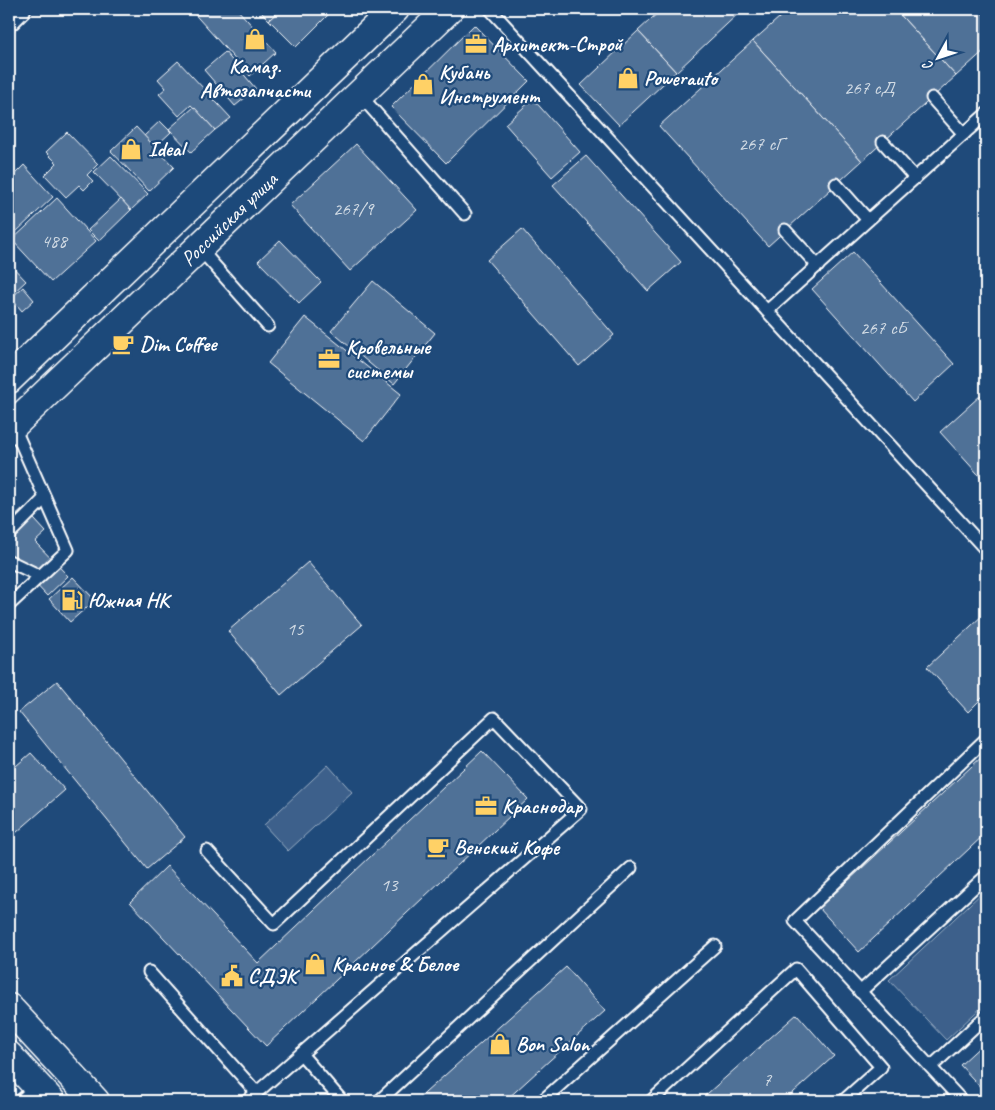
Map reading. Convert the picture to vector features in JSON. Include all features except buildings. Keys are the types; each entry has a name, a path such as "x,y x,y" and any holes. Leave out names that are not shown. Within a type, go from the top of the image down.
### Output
{"main road":[{"name":"Российская улица","path":"9,379 395,9"},
{"name":"Российская улица","path":"11,427 449,9"},
{"path":"10,1009 95,1101"},
{"path":"9,1056 36,1096"}],"street":[{"path":"9,19 19,9"}],"lane":[{"path":"490,9 986,550"},
{"path":"360,94 465,214"},
{"path":"932,98 964,134"},
{"path":"767,311 986,114"},
{"path":"883,142 915,178"},
{"path":"836,184 868,220"},
{"path":"785,230 818,266"},
{"path":"199,248 268,326"},
{"path":"9,605 68,550 11,427"},
{"path":"9,534 45,498"},
{"path":"9,561 40,576"},
{"path":"207,851 274,924 494,718 581,809 247,1101"},
{"path":"962,1101 796,921 986,739"},
{"path":"379,1101 631,868"},
{"path":"860,992 986,876"},
{"path":"542,1101 715,946"},
{"path":"651,1101 796,969 881,1067 844,1101"},
{"path":"149,972 257,1094"},
{"path":"931,1067 986,1016"},
{"path":"301,1054 342,1101"}],"shaded area":[{"path":"328,765 352,792 288,851 264,825"},
{"path":"986,889 986,1003 946,1040 889,980"}],"place":[{"name":"Камаз. Автозапчасти","path":"255,39"},
{"name":"Архитект-Строй","path":"476,44"},
{"name":"Powerauto","path":"628,78"},
{"name":"Кубань Инструмент","path":"423,84"},
{"name":"Ideal","path":"131,149"},
{"name":"Dim Coffee","path":"123,344"},
{"name":"Кровельные системы","path":"329,359"},
{"name":"Южная НК","path":"72,600"},
{"name":"Краснодар","path":"486,806"},
{"name":"Венский Кофе","path":"438,847"},
{"name":"Красное & Белое","path":"315,964"},
{"name":"СДЭК","path":"232,976"},
{"name":"Bon Salon","path":"500,1044"}]}
